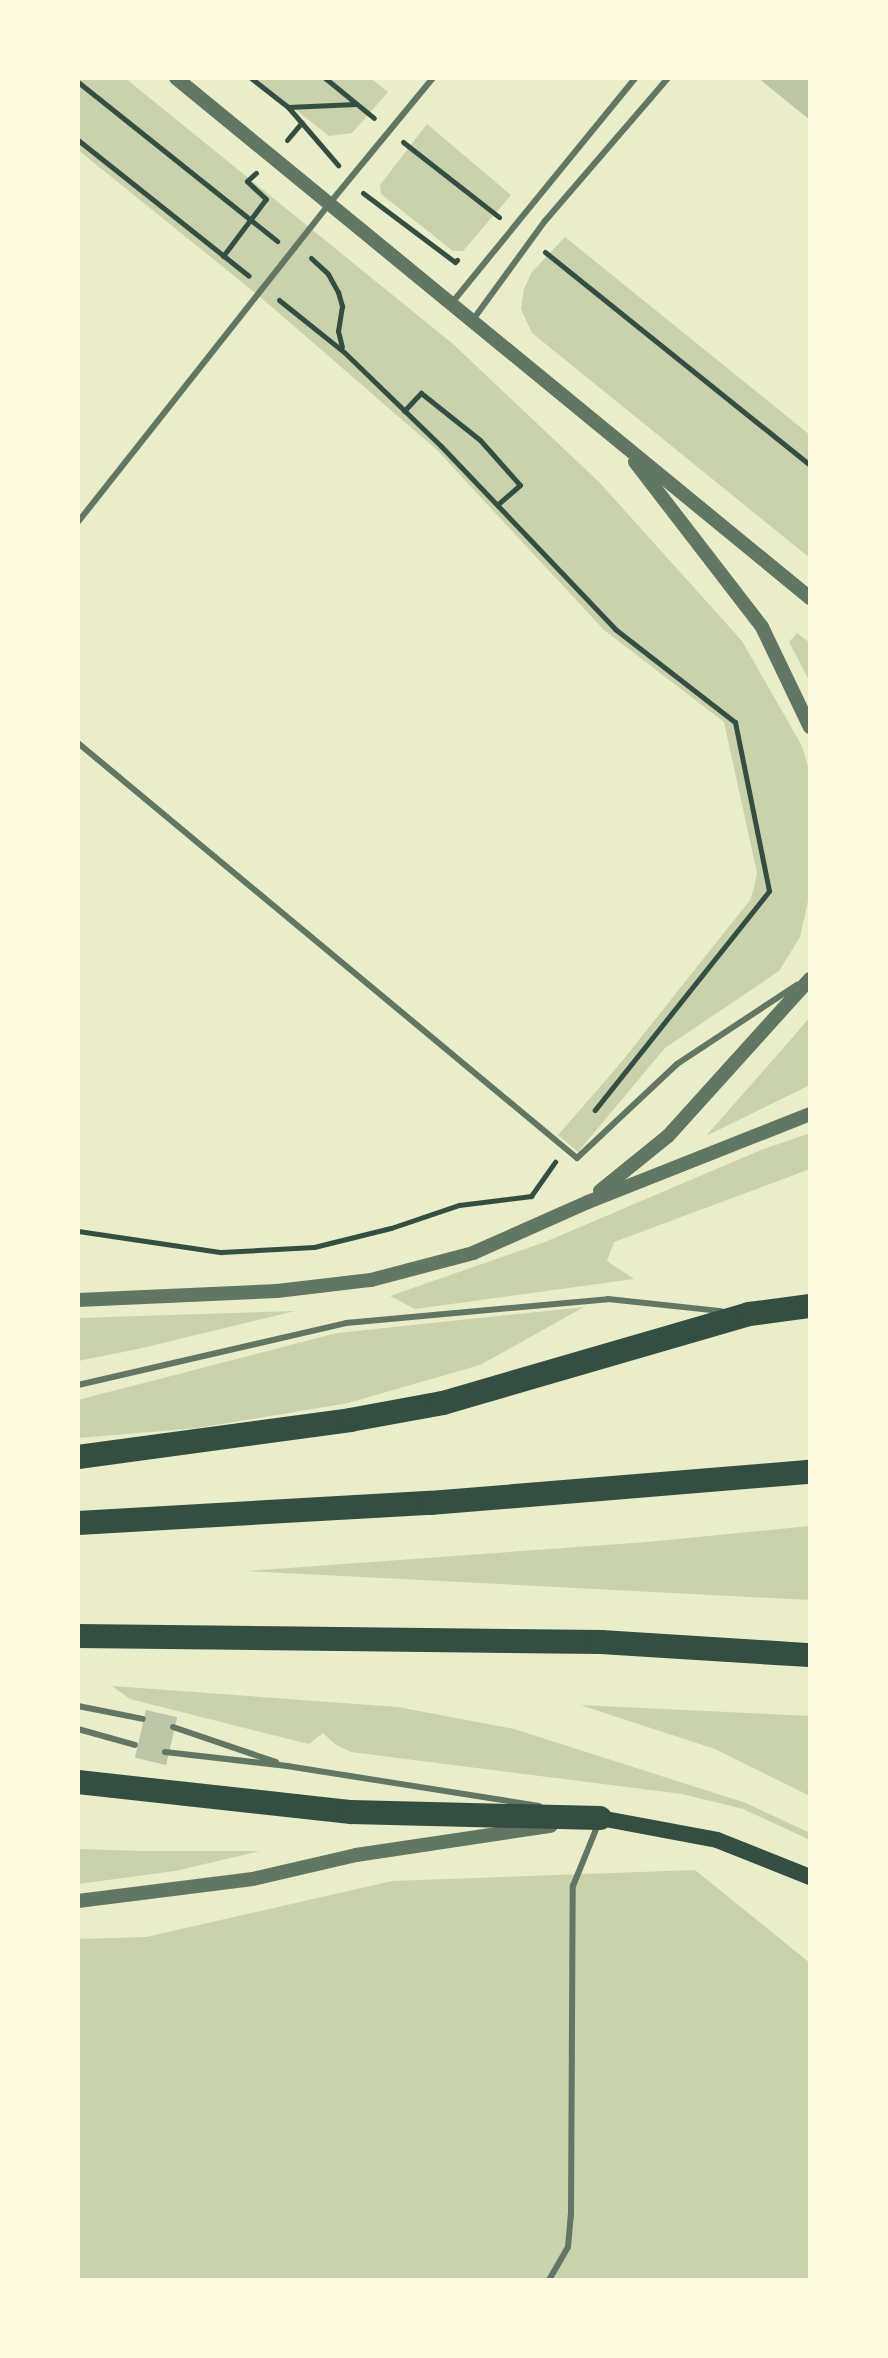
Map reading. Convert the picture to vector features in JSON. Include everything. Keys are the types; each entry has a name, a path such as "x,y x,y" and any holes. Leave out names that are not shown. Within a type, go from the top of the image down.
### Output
{"highway":[{"path":"78,1457 350,1420 443,1403 749,1314 810,1306"},
{"path":"78,1523 430,1503 810,1472"},
{"path":"78,1636 601,1642 810,1655"},
{"path":"78,1782 351,1812 600,1818"}],"main road":[{"path":"600,1818 717,1840 810,1877"}],"street":[{"path":"176,78 810,598"},
{"path":"620,443 762,627 810,727"},
{"path":"588,1202 668,1136 810,978"},
{"path":"78,1300 277,1291 371,1280 473,1253 588,1202 810,1114"},
{"path":"78,1901 253,1879 356,1855 600,1818"}],"lane":[{"path":"78,522 329,204 433,78"},
{"path":"451,304 635,78"},
{"path":"472,321 545,221 668,78"},
{"path":"78,743 577,1158 677,1064 810,978"},
{"path":"78,1385 346,1323 608,1299 749,1314"},
{"path":"78,1706 143,1719"},
{"path":"173,1727 287,1766"},
{"path":"78,1729 135,1745"},
{"path":"165,1752 287,1766 511,1800 600,1818 573,1886 571,2215 568,2247 549,2280"}],"path":[{"path":"325,78 513,227"},
{"path":"78,82 291,252 317,261 333,283 342,306 338,331 344,352"},
{"path":"288,107 357,104"},
{"path":"223,256 266,199 247,181 302,122"},
{"path":"78,140 344,352 615,629 735,722 769,891 564,1148 531,1196 459,1205 391,1228 314,1247 221,1252 78,1231"},
{"path":"531,241 810,465"},
{"path":"404,411 421,393 480,440 520,485 497,505"}],"green space":[{"path":"78,78 125,78 453,344 600,483 742,641 802,746 810,774 810,892 800,937 779,971 665,1048 578,1152 558,1135 619,1065 750,900 757,873 724,722 604,630 437,450 258,295 78,150"},
{"path":"255,78 370,78 388,92 352,133 329,136"},
{"path":"427,124 511,195 463,251 453,251 381,194 380,185"},
{"path":"565,237 810,435 810,558 532,333 521,309 524,289 532,272"},
{"path":"797,633 810,643 810,682 789,642"},
{"path":"810,1017 810,1085 706,1136 793,1037"},
{"path":"810,1133 810,1169 614,1242 607,1261 634,1279 415,1309 390,1296 545,1242 761,1150"},
{"path":"584,1307 480,1365 348,1403 198,1428 78,1438 78,1400 337,1333"},
{"path":"295,1311 138,1349 78,1361 78,1318"},
{"path":"810,1526 810,1600 246,1571 647,1542"},
{"path":"112,1686 398,1707 514,1729 746,1803 810,1833 810,1840 743,1809 682,1794 351,1752 336,1745 323,1733 309,1744 130,1699"},
{"path":"580,1705 810,1716 810,1796 715,1749"},
{"path":"78,1849 260,1851 175,1871 78,1884"},
{"path":"695,1870 810,1963 810,2280 78,2280 78,1939 146,1937 392,1881"}],"building":[{"path":"758,78 810,78 810,120"},
{"path":"146,1710 177,1717 166,1765 135,1758"}]}
